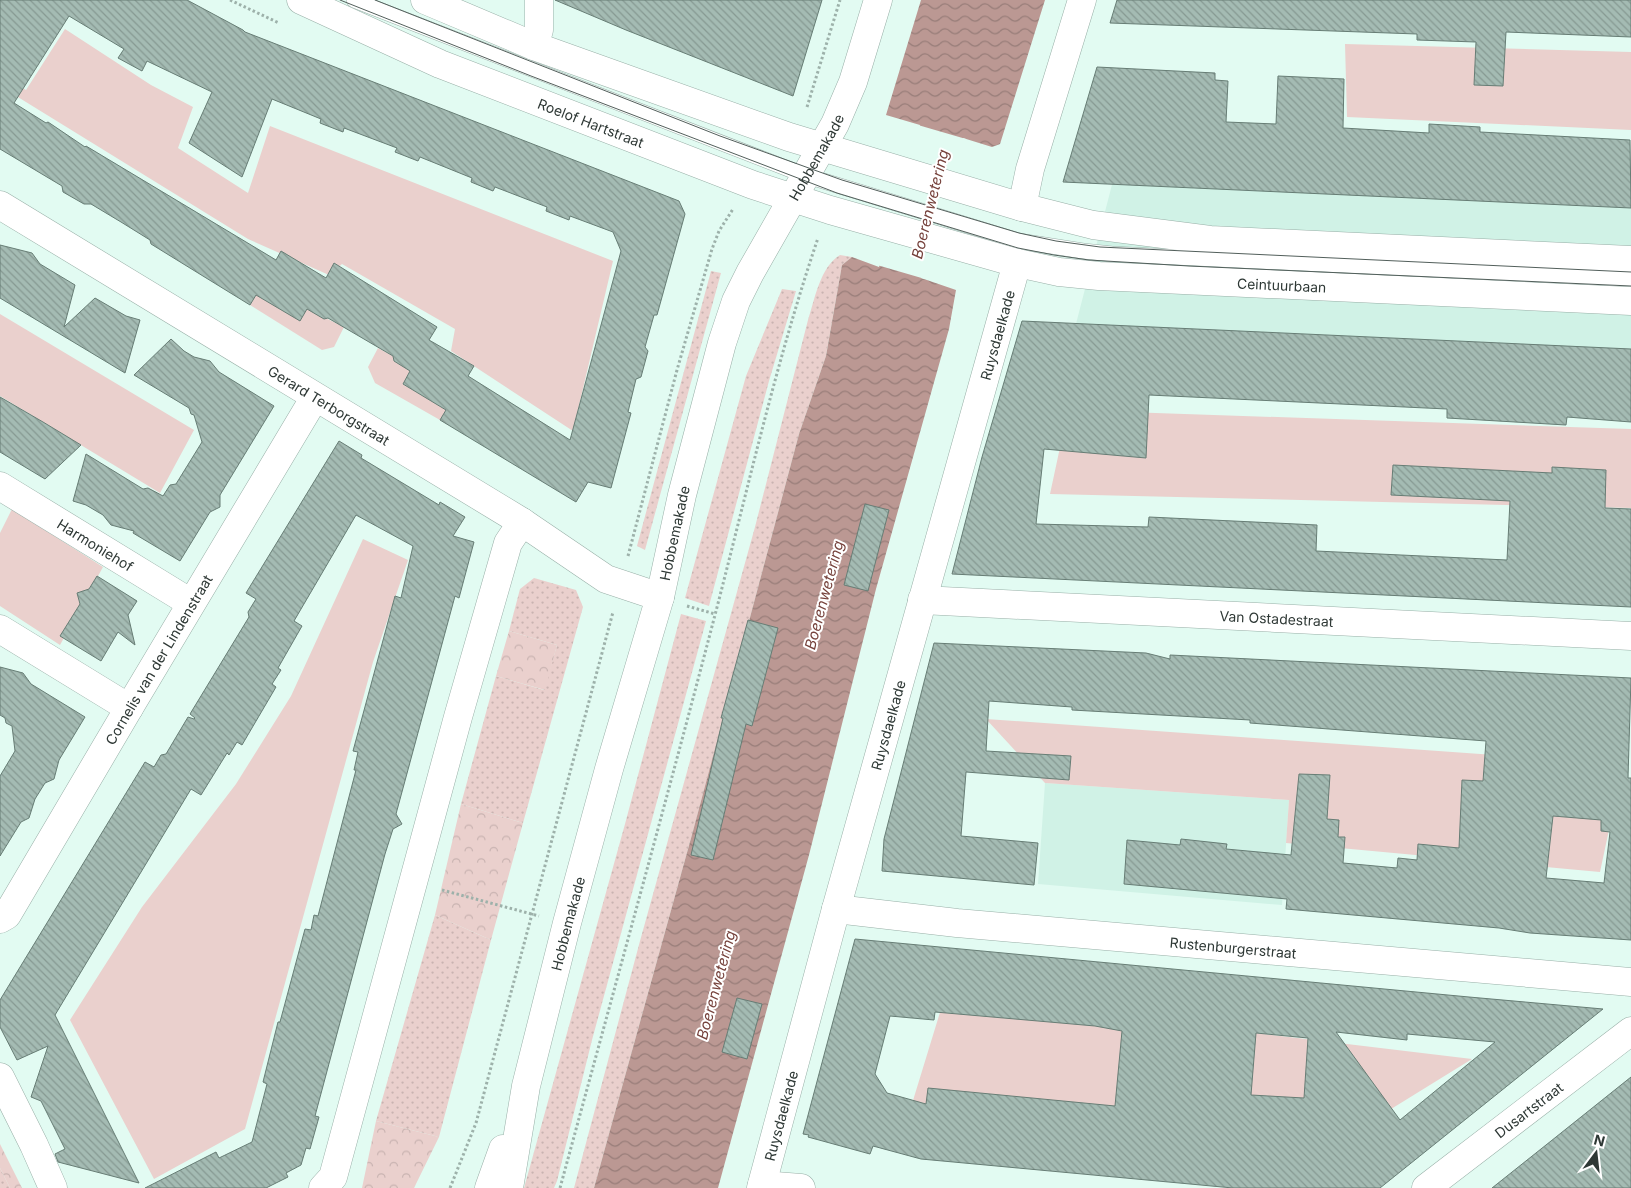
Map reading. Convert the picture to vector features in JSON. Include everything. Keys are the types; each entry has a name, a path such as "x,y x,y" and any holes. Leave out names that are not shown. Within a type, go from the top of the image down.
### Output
{"street":[{"name":"Roelof Hartstraat","path":"301,0 440,64 753,185 798,186 940,229"},
{"path":"425,0 534,46 789,137 1022,207 1093,225 1199,239 1631,260"},
{"path":"534,46 539,30 539,0"},
{"name":"Hobbemakade","path":"509,1188 526,1086 566,924 609,769 660,598 682,495 722,342 736,301 750,273 835,124 853,82 878,0"},
{"path":"1022,207 1030,169 1082,0"},
{"name":"Gerard Terborgstraat","path":"0,205 522,522 606,579 660,598"},
{"name":"Ceintuurbaan","path":"940,229 1017,264 1059,272 1099,276 1631,300"},
{"name":"Ruysdaelkade","path":"762,1186 836,909 1017,264"},
{"name":"Cornelis van der Lindenstraat","path":"0,919 7,915 315,397"},
{"name":"Harmoniehof","path":"0,486 191,603"},
{"path":"323,1188 333,1177 508,543 522,522"},
{"name":"Van Ostadestraat","path":"922,600 1631,636"},
{"path":"0,629 129,708"},
{"name":"Rustenburgerstraat","path":"836,909 958,923 1631,982"},
{"name":"Dusartstraat","path":"1426,1188 1631,1031"},
{"path":"0,1077 53,1188"},
{"name":"Hobbemakade","path":"489,1188 526,1086"},
{"path":"762,1186 801,1188"}],"lane":[{"name":"Roelof Hartstraat","path":"354,0 798,186"},
{"name":"Ceintuurbaan","path":"940,229 1112,254 1631,279"}],"path":[{"path":"789,137 805,115 840,0"},
{"path":"450,1188 476,1123 677,370 712,249 723,225 753,185"},
{"path":"560,1188 713,623 760,433 791,321 819,236"},
{"path":"413,882 566,924"}],"shaded area":[{"path":"1115,173 1631,188 1631,374 1070,347"},
{"path":"1045,783 1289,800 1282,905 1038,884"}],"green space":[{"path":"65,29 151,85 193,107 178,148 248,193 270,126 613,261 573,431 451,351 455,329 342,264 329,275 248,239 0,86 0,74 26,90"},
{"path":"1345,44 1631,52 1631,130 1347,117"},
{"path":"840,255 852,257 842,265 826,356 799,434 693,831 594,1188 574,1188 640,941 755,527 808,320 823,275 833,260"},
{"path":"711,271 721,273 645,550 637,546"},
{"path":"782,289 796,291 769,381 709,606 685,598 746,376"},
{"path":"255,294 307,309 344,327 334,347 322,350 250,305"},
{"path":"0,314 194,430 160,493 0,396"},
{"path":"378,348 393,356 394,361 410,371 403,384 446,410 440,420 375,383 368,367"},
{"path":"1068,410 1631,429 1631,508 1050,494"},
{"path":"12,509 103,567 60,645 0,606 0,533"},
{"path":"363,539 408,560 373,662 245,1129 154,1179 70,1020 142,907 236,784 291,696"},
{"path":"534,578 576,590 583,607 523,823 461,804 496,676 544,690 557,645 509,631 520,589"},
{"path":"681,614 706,621 592,1040 557,1181 554,1188 524,1188 625,824"},
{"path":"509,631 557,645 545,690 496,676"},
{"path":"986,719 1623,764 1600,872 1286,843 1289,800 1045,783"},
{"path":"461,804 523,823 491,940 435,915"},
{"path":"435,915 491,940 439,1137 376,1121"},
{"path":"945,996 1472,1059 1328,1148 911,1107"},
{"path":"376,1121 439,1137 414,1188 362,1188"},
{"path":"0,1144 22,1188 10,1188 0,1168"},
{"path":"0,1168 10,1188 0,1188"}],"water":[{"name":"Boerenwetering","path":"921,0 1045,0 1000,144 992,147 963,138 921,278 956,290 949,329 876,589 809,855 718,1188 594,1188 693,831 799,434 826,356 842,265 852,257 879,267 920,125 886,115"}],"pier":[{"path":"918,125 966,139 924,277 925,279 877,265"}],"building":[{"path":"0,0 187,0 245,32 679,201 685,214 657,315 654,315 645,347 648,351 641,377 636,379 628,412 631,413 611,488 588,482 576,502 440,420 446,410 403,384 410,371 394,361 393,356 328,318 324,319 307,309 300,321 256,295 250,305 151,244 150,240 121,222 91,204 84,204 63,192 62,186 0,149","holes":["69,16 124,49 118,58 142,71 147,61 212,92 189,143 242,177 272,99 321,119 320,123 343,132 344,128 397,148 395,152 418,161 420,157 472,178 471,182 493,191 495,187 547,207 546,211 569,220 570,216 613,232 621,251 570,440 468,376 474,366 429,340 437,327 334,263 326,278 281,251 276,260 14,103"]},
{"path":"555,0 822,0 793,96"},
{"path":"1117,0 1631,0 1631,37 1506,32 1503,86 1474,85 1476,42 1417,40 1417,34 1110,23"},
{"path":"1097,67 1215,73 1215,80 1228,81 1226,122 1276,124 1278,76 1344,79 1343,128 1429,133 1429,124 1480,127 1480,132 1630,140 1631,208 1063,182"},
{"path":"0,245 32,253 40,264 75,285 64,327 95,298 126,316 140,320 125,373 0,298"},
{"path":"1022,321 1631,349 1631,422 1567,417 1566,425 1447,418 1447,409 1149,395 1146,458 1044,449 1036,524 1148,527 1149,517 1317,525 1316,551 1507,560 1510,501 1391,495 1393,465 1552,473 1552,467 1606,470 1605,508 1631,509 1631,607 952,574 982,457"},
{"path":"171,339 184,351 194,357 210,361 219,372 274,406 220,495 220,507 210,512 180,561 133,533 134,531 111,525 103,515 86,505 73,501 86,454 143,489 148,488 163,496 170,485 176,484 202,442 194,415 191,414 189,408 134,375"},
{"path":"0,397 81,445 45,479 0,452"},
{"path":"339,441 362,455 361,458 439,505 440,502 465,517 453,536 474,542 459,598 455,596 396,814 402,824 393,829 385,854 315,1116 319,1117 310,1149 306,1148 301,1165 286,1173 288,1177 266,1188 145,1188 216,1152 219,1158 252,1142 267,1084 263,1082 278,1022 280,1022 305,929 311,930 314,915 318,916 356,770 354,770 358,752 353,751 395,596 401,598 413,546 356,515 294,621 302,626 278,668 281,670 272,684 276,687 242,745 237,742 229,755 227,753 201,795 191,789 55,1015 139,1183 58,1162 55,1154 65,1149 41,1101 31,1097 48,1046 17,1060 0,1027 0,1000 145,762 154,767 161,755 166,754 188,717 195,718 190,714 249,617 248,612 256,599 246,593"},
{"path":"865,504 889,510 868,591 844,585"},
{"path":"97,576 137,601 128,615 135,645 118,632 101,661 60,636 80,604 77,593 89,589"},
{"path":"748,620 778,628 752,726 746,724 713,860 691,855 723,718 721,718"},
{"path":"934,643 1146,653 1170,659 1170,655 1631,678 1628,778 1631,778 1631,940 1530,933 1499,928 1286,909 1287,899 1124,884 1127,840 1180,845 1181,839 1227,844 1226,849 1291,855 1299,774 1330,775 1327,819 1339,820 1338,837 1345,837 1343,863 1397,868 1398,858 1417,860 1418,844 1459,848 1462,780 1483,781 1486,741 1250,723 1250,720 1072,710 1072,707 989,701 986,751 1071,756 1069,780 966,772 961,836 1038,843 1034,885 882,871 884,839","holes":["1553,816 1601,820 1601,831 1610,832 1604,883 1546,878"]},
{"path":"0,667 23,673 31,684 85,717 59,760 54,779 45,783 35,799 29,818 21,822 0,856 0,776 15,751 12,726 6,723 5,718 0,715"},
{"path":"855,939 1603,1009 1380,1188 1233,1188 921,1159 873,1146 870,1154 803,1134","holes":["935,1012 1095,1026 1122,1031 1115,1106 928,1088 926,1104 887,1093 875,1074 890,1016 934,1020","1336,1032 1407,1040 1407,1034 1495,1042 1400,1120","1256,1033 1308,1038 1304,1098 1251,1095"]},
{"path":"737,998 762,1004 747,1059 722,1052"},
{"path":"1631,1077 1631,1188 1492,1188 1551,1141"}],"tram line":[{"path":"340,0 531,76 837,193 1018,248 1089,260 1631,286"},
{"path":"375,0 720,136 842,180 1019,233 1056,241 1100,247 1631,272"}]}
